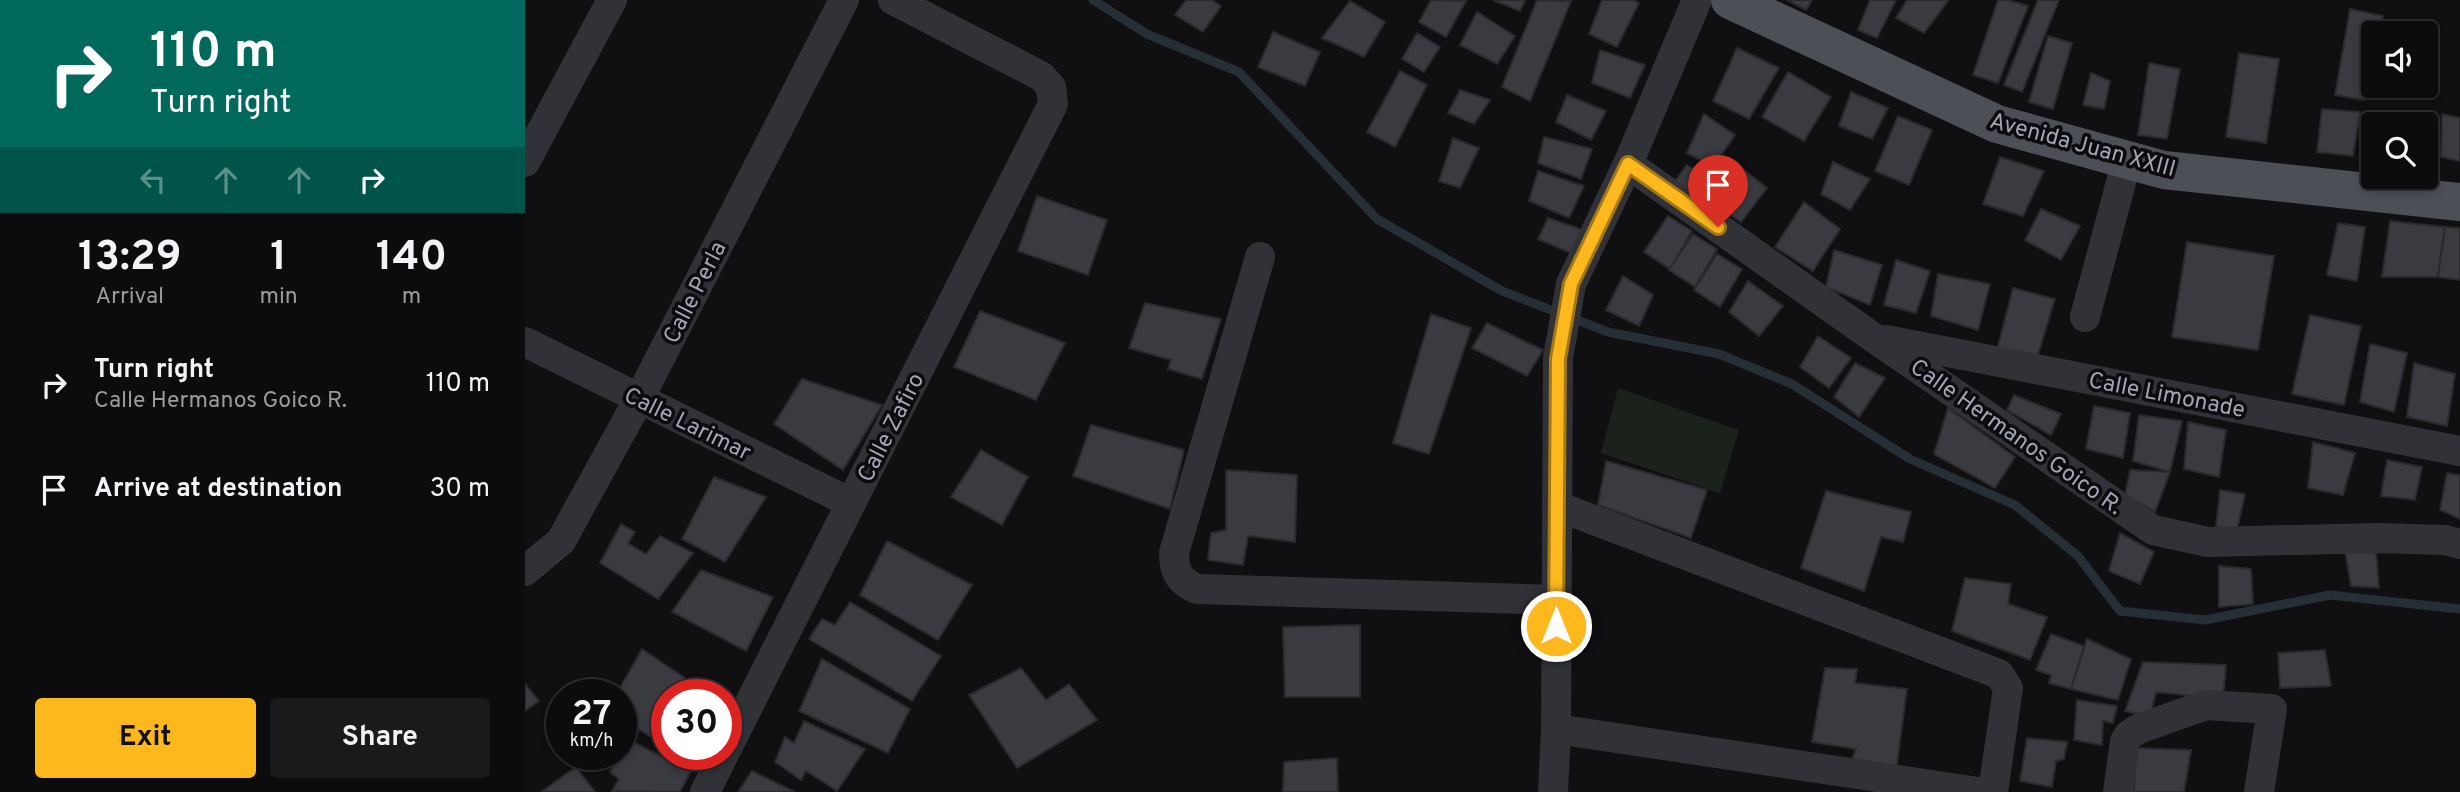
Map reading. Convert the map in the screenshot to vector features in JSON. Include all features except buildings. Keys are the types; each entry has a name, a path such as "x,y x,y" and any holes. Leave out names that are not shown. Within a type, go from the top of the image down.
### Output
{"main road":[{"name":"Avenida Juan XXIII","path":"1730,0 1997,124 2127,160 2164,170 2460,202"}],"street":[{"path":"525,162 612,0"},
{"name":"Calle Perla","path":"525,571 561,541 639,399 844,0"},
{"name":"Calle Zafiro","path":"742,718 1053,104 1051,87 1041,76 893,0"},
{"path":"1553,792 1556,729 1558,359 1571,284 1628,164 1697,0"},
{"path":"2085,317 2127,160"},
{"name":"Calle Hermanos Goico R.","path":"1628,164 2153,530 2208,542 2378,538 2445,540 2460,544"},
{"path":"1260,257 1174,553 1174,568 1180,578 1188,586 1198,589 1556,600"},
{"name":"Calle Limonade","path":"1874,338 2460,451"},
{"name":"Calle Larimar","path":"525,342 851,503"},
{"path":"1557,506 1999,674 2008,688 1993,792"},
{"path":"2118,792 2125,741 2129,735 2206,705 2272,709 2259,792"},
{"path":"1556,729 1978,792"},
{"name":"Calle Zafiro","path":"705,792 716,770"}],"shaded area":[{"path":"1618,388 1739,430 1720,493 1601,453"}],"waterway":[{"path":"1093,0 1147,34 1239,72 1377,219 1502,291 1608,332 1719,354 1792,384 1910,459 2015,505 2078,556 2120,611 2205,620 2330,595 2460,609"}],"route":[{"path":"1556,626 1558,359 1571,284 1628,164 1718,227"}]}
